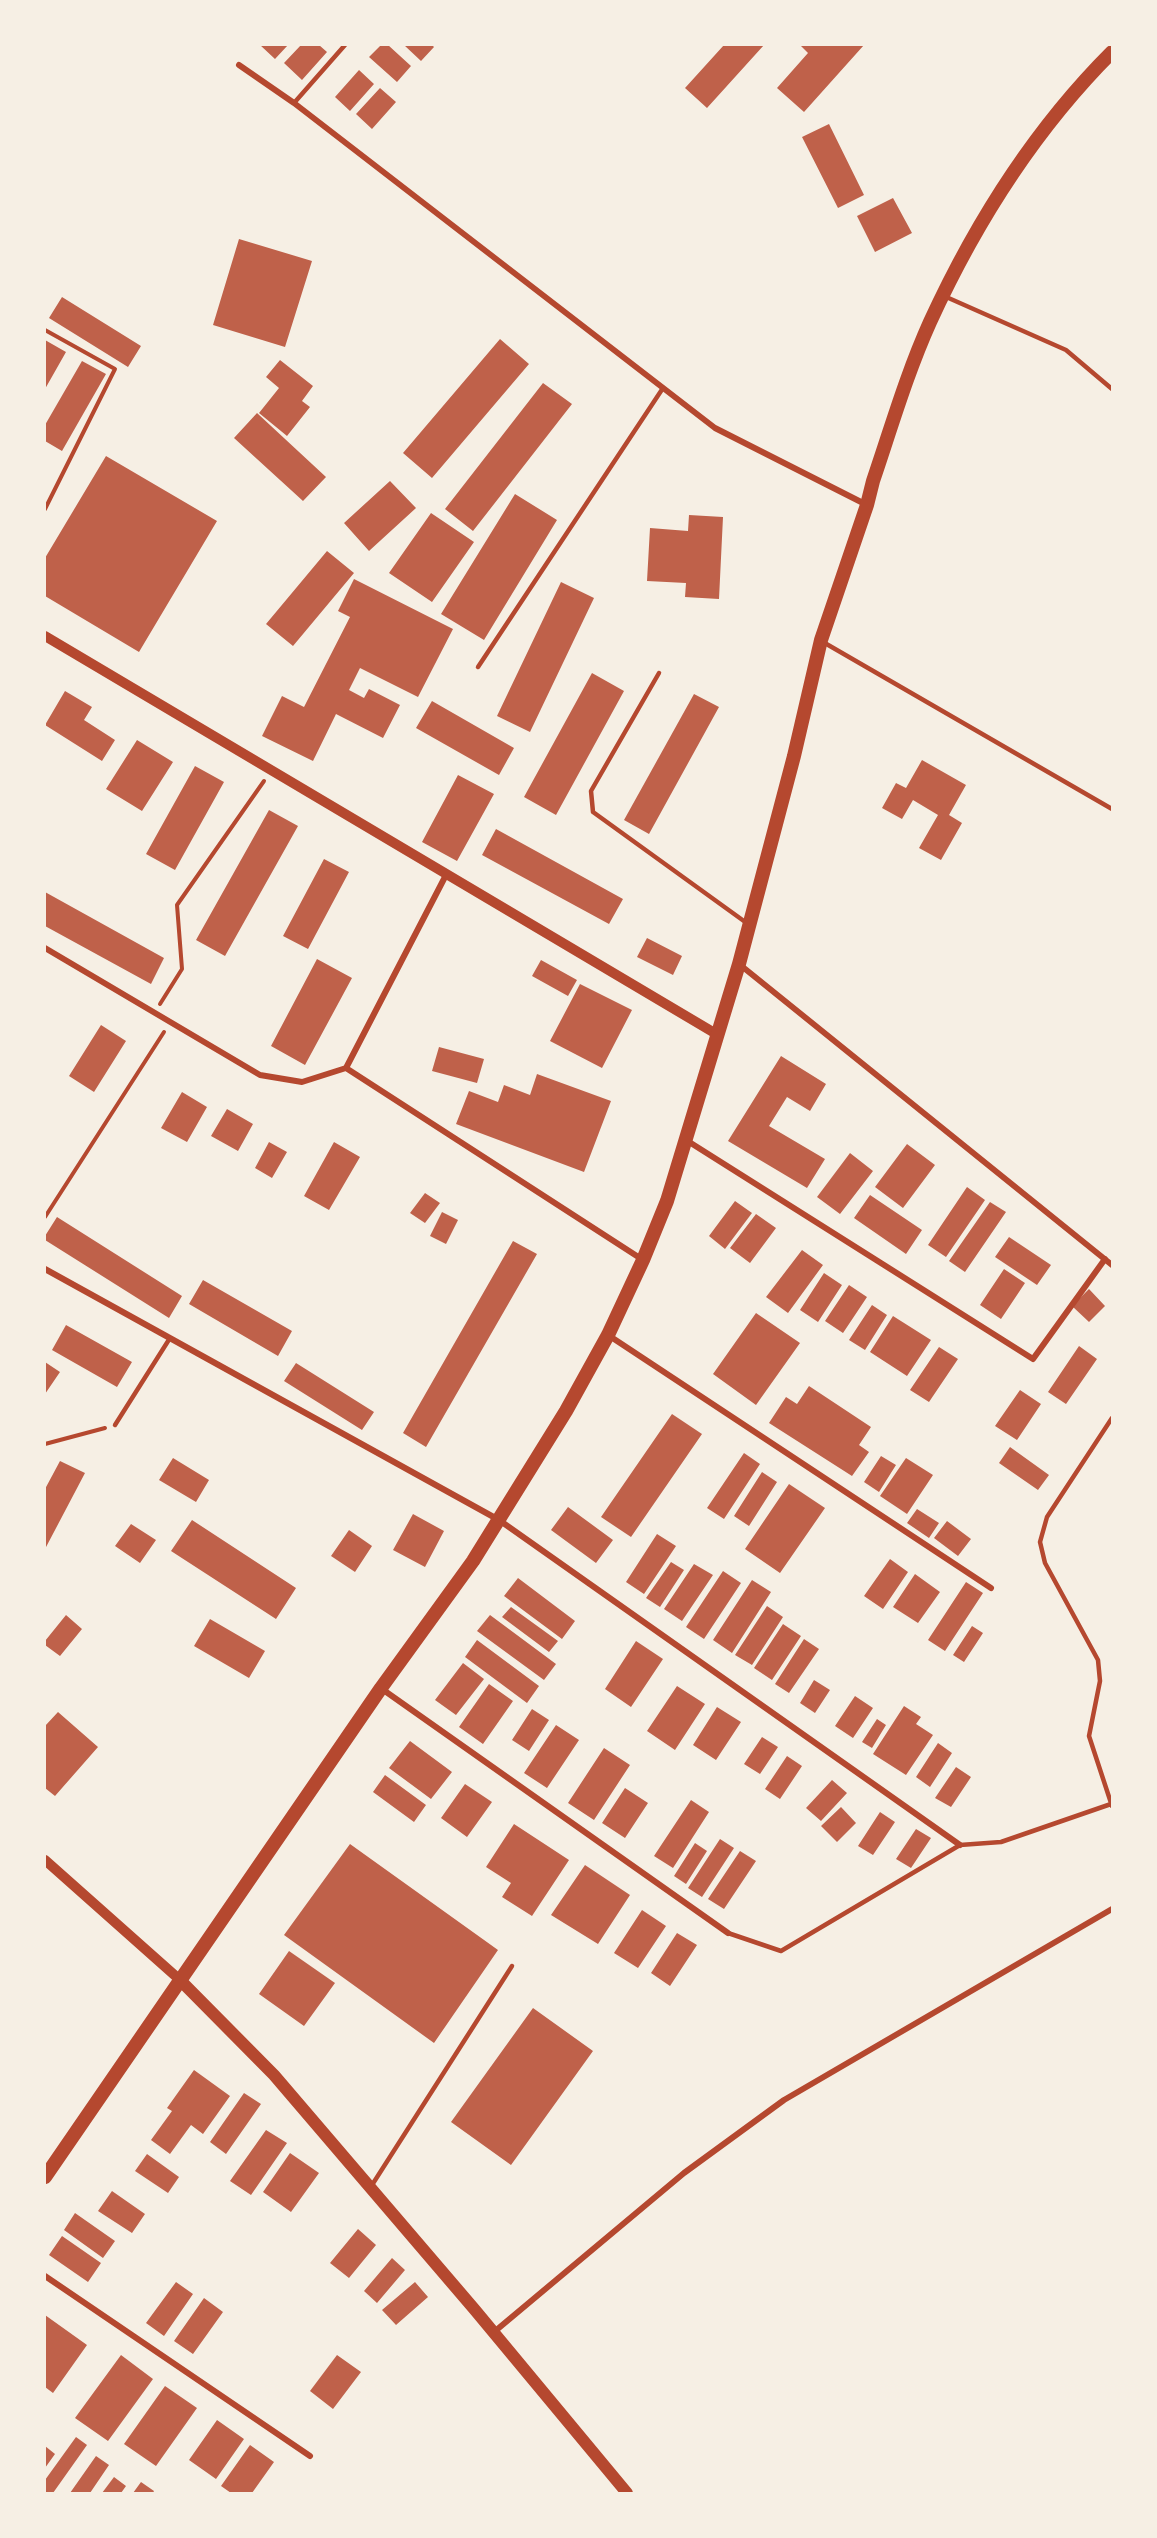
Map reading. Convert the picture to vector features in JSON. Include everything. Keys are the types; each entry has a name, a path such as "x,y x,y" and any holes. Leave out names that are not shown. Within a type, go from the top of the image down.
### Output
{"main road":[{"path":"45,2176 381,1688 473,1561 566,1411 608,1335 643,1260 667,1201 739,963 794,756 821,640 873,481 930,323 978,229 1037,138 1112,52"},
{"path":"180,1980 274,2075 494,2332 627,2493"}],"street":[{"path":"239,65 294,103 715,428 867,505"},
{"path":"45,636 718,1035"},
{"path":"45,948 260,1075 302,1082 346,1068 446,875"},
{"path":"739,963 1112,1265"},
{"path":"346,1068 643,1260"},
{"path":"686,1140 1033,1359 1105,1259"},
{"path":"45,1269 499,1520 960,1845"},
{"path":"608,1335 991,1588"},
{"path":"381,1688 728,1933"},
{"path":"45,1860 180,1980"},
{"path":"494,2332 684,2173 784,2100 1112,1909"},
{"path":"45,2276 310,2456"}],"lane":[{"path":"294,103 345,45"},
{"path":"944,296 1066,350 1112,390"},
{"path":"478,667 663,388"},
{"path":"821,640 1112,809"},
{"path":"659,673 591,791 593,812 748,925"},
{"path":"116,1425 170,1338"},
{"path":"728,1933 781,1951 960,1845 1001,1842 1111,1805 1089,1736 1100,1681 1098,1660 1045,1563 1040,1542 1047,1517 1112,1418"},
{"path":"370,2187 512,1966"}],"path":[{"path":"45,330 116,369 45,510"},
{"path":"155,1013 182,969 177,905 271,771"},
{"path":"45,1217 170,1022"},
{"path":"45,1444 116,1425"}],"building":[{"path":"260,45 288,45 275,59"},
{"path":"301,45 319,45 327,52 302,80 284,63"},
{"path":"381,45 388,45 411,66 397,82 369,57"},
{"path":"404,45 432,45 434,47 421,61"},
{"path":"724,45 764,45 707,108 685,88"},
{"path":"800,45 864,45 804,112 777,88 808,53"},
{"path":"359,70 374,84 350,111 335,97"},
{"path":"380,88 396,102 372,129 356,114"},
{"path":"829,124 864,195 838,208 802,137"},
{"path":"893,198 912,233 875,252 857,216"},
{"path":"239,239 312,261 285,347 213,325"},
{"path":"62,297 141,346 128,367 49,318"},
{"path":"500,339 529,364 432,478 403,453"},
{"path":"45,340 66,352 45,389"},
{"path":"280,360 313,386 302,401 310,407 287,436 259,413 279,388 266,377"},
{"path":"82,361 106,374 62,451 45,441 45,425"},
{"path":"543,383 572,404 473,531 445,509"},
{"path":"257,413 326,477 303,501 234,438"},
{"path":"106,456 217,521 139,652 45,596 45,558"},
{"path":"390,481 416,508 369,551 344,523"},
{"path":"515,494 557,520 484,640 441,614"},
{"path":"431,513 474,542 432,602 389,573"},
{"path":"689,515 723,517 719,599 685,597 686,583 647,581 650,528 688,531"},
{"path":"327,551 354,573 293,646 266,624"},
{"path":"354,579 453,629 418,697 360,668 349,690 364,698 369,689 400,705 383,738 336,714 313,761 262,736 282,696 304,707 350,617 338,611"},
{"path":"561,582 594,598 530,732 497,716"},
{"path":"592,673 624,691 556,815 524,797"},
{"path":"65,691 92,707 84,720 115,740 102,761 45,725"},
{"path":"694,694 719,707 649,834 624,820"},
{"path":"432,701 514,748 499,775 416,728"},
{"path":"137,740 173,762 142,811 106,789"},
{"path":"922,760 966,785 949,815 962,823 941,860 919,848 938,815 913,800 902,819 882,808 896,783 906,788"},
{"path":"195,766 224,782 175,870 146,854"},
{"path":"458,775 494,794 457,861 422,842"},
{"path":"269,810 298,826 225,956 196,940"},
{"path":"496,829 623,899 609,924 482,855"},
{"path":"324,859 349,872 308,949 283,936"},
{"path":"45,892 164,958 151,984 45,926"},
{"path":"647,938 682,956 673,975 637,957"},
{"path":"317,959 352,978 305,1065 271,1046"},
{"path":"541,960 577,980 568,996 532,976"},
{"path":"580,984 632,1010 602,1068 550,1041"},
{"path":"101,1025 126,1041 94,1092 69,1076"},
{"path":"439,1047 484,1059 477,1083 432,1071"},
{"path":"781,1056 826,1084 810,1111 787,1097 769,1126 825,1159 807,1188 728,1141"},
{"path":"537,1074 611,1101 584,1172 456,1124 469,1091 498,1102 504,1085 530,1095"},
{"path":"182,1092 207,1107 187,1142 161,1128"},
{"path":"227,1109 253,1124 238,1151 211,1136"},
{"path":"269,1142 287,1152 272,1178 255,1168"},
{"path":"334,1142 360,1157 329,1210 304,1196"},
{"path":"907,1144 935,1165 903,1208 875,1187"},
{"path":"850,1153 873,1171 840,1214 817,1197"},
{"path":"967,1187 985,1200 946,1257 928,1245"},
{"path":"425,1193 440,1203 425,1223 410,1213"},
{"path":"870,1195 922,1230 906,1254 854,1218"},
{"path":"735,1201 752,1213 725,1249 709,1236"},
{"path":"990,1202 1006,1212 965,1272 949,1261"},
{"path":"442,1212 458,1220 446,1244 430,1236"},
{"path":"756,1214 776,1228 750,1263 730,1248"},
{"path":"57,1217 182,1296 169,1318 45,1240 45,1236"},
{"path":"1009,1237 1051,1265 1037,1285 995,1257"},
{"path":"513,1241 537,1254 426,1447 403,1433"},
{"path":"802,1250 823,1265 788,1313 766,1297"},
{"path":"1004,1269 1025,1283 1001,1319 980,1305"},
{"path":"824,1273 842,1285 818,1322 800,1310"},
{"path":"203,1280 292,1331 278,1356 189,1304"},
{"path":"849,1285 867,1297 843,1333 825,1321"},
{"path":"1089,1289 1105,1306 1089,1322 1072,1306"},
{"path":"872,1305 887,1315 865,1350 849,1340"},
{"path":"756,1313 800,1343 756,1405 713,1374"},
{"path":"893,1316 931,1340 907,1376 870,1352"},
{"path":"66,1325 132,1362 117,1387 52,1350"},
{"path":"1079,1346 1097,1359 1066,1404 1048,1392"},
{"path":"939,1347 958,1359 929,1402 910,1390"},
{"path":"45,1362 60,1372 45,1394"},
{"path":"296,1363 374,1412 362,1430 284,1381"},
{"path":"809,1386 871,1427 859,1445 869,1452 852,1476 769,1423 786,1397 797,1404"},
{"path":"1020,1390 1041,1404 1017,1440 995,1426"},
{"path":"672,1414 702,1434 631,1537 601,1517"},
{"path":"1010,1447 1049,1475 1038,1490 999,1463"},
{"path":"744,1453 760,1464 724,1519 707,1508"},
{"path":"881,1456 896,1465 879,1492 864,1482"},
{"path":"173,1458 209,1480 196,1502 159,1480"},
{"path":"906,1458 933,1475 907,1514 880,1496"},
{"path":"60,1461 85,1473 45,1549 45,1489"},
{"path":"762,1472 777,1482 749,1526 734,1516"},
{"path":"789,1484 825,1508 780,1573 745,1549"},
{"path":"568,1507 613,1540 596,1563 551,1530"},
{"path":"917,1509 939,1523 929,1538 907,1523"},
{"path":"413,1514 444,1531 425,1567 393,1550"},
{"path":"192,1520 296,1588 276,1619 171,1551"},
{"path":"947,1521 971,1539 958,1556 934,1538"},
{"path":"131,1524 156,1540 140,1563 115,1546"},
{"path":"349,1530 372,1546 355,1572 331,1556"},
{"path":"657,1534 676,1546 644,1594 626,1582"},
{"path":"890,1559 908,1572 883,1609 864,1596"},
{"path":"671,1562 684,1570 660,1607 646,1598"},
{"path":"694,1564 713,1575 682,1621 664,1609"},
{"path":"723,1571 741,1583 704,1639 686,1627"},
{"path":"915,1574 940,1592 918,1623 893,1607"},
{"path":"518,1578 575,1621 562,1639 504,1596"},
{"path":"752,1580 771,1592 732,1653 713,1640"},
{"path":"966,1582 983,1593 945,1651 928,1640"},
{"path":"767,1606 783,1617 752,1665 735,1655"},
{"path":"511,1607 558,1641 549,1652 502,1617"},
{"path":"66,1615 82,1629 60,1656 45,1645 45,1641"},
{"path":"490,1615 556,1664 544,1680 477,1631"},
{"path":"210,1619 265,1651 249,1678 194,1646"},
{"path":"783,1624 801,1636 772,1680 754,1668"},
{"path":"972,1626 983,1633 964,1662 953,1655"},
{"path":"804,1639 819,1649 789,1693 775,1684"},
{"path":"477,1640 539,1686 527,1703 465,1657"},
{"path":"636,1641 663,1659 631,1707 605,1689"},
{"path":"463,1663 484,1679 456,1715 435,1700"},
{"path":"814,1680 830,1690 815,1713 800,1703"},
{"path":"489,1684 513,1701 483,1744 459,1727"},
{"path":"677,1686 705,1704 675,1750 647,1731"},
{"path":"855,1696 873,1708 853,1738 835,1726"},
{"path":"904,1706 921,1717 916,1724 933,1735 906,1775 873,1754"},
{"path":"717,1707 741,1722 716,1760 693,1745"},
{"path":"532,1709 549,1720 529,1751 512,1740"},
{"path":"58,1712 98,1747 55,1796 45,1788 45,1726"},
{"path":"877,1719 886,1725 872,1748 862,1742"},
{"path":"556,1725 579,1740 547,1788 524,1773"},
{"path":"762,1737 778,1747 760,1774 744,1764"},
{"path":"410,1741 452,1772 431,1799 389,1768"},
{"path":"938,1743 952,1753 930,1787 916,1777"},
{"path":"604,1748 630,1765 594,1820 568,1803"},
{"path":"787,1756 802,1766 780,1799 765,1789"},
{"path":"956,1767 971,1777 951,1807 935,1798"},
{"path":"385,1775 426,1805 414,1822 373,1792"},
{"path":"832,1780 847,1793 821,1821 806,1808"},
{"path":"465,1784 492,1802 467,1837 441,1818"},
{"path":"625,1788 648,1803 625,1838 602,1823"},
{"path":"691,1800 709,1812 673,1868 654,1856"},
{"path":"841,1807 856,1823 837,1842 821,1826"},
{"path":"880,1812 895,1822 873,1855 858,1846"},
{"path":"514,1824 569,1860 532,1916 502,1897 511,1883 486,1867"},
{"path":"916,1829 931,1838 911,1868 896,1859"},
{"path":"720,1839 734,1848 702,1897 688,1888"},
{"path":"695,1843 707,1851 686,1884 674,1876"},
{"path":"350,1844 498,1950 434,2043 284,1935"},
{"path":"740,1851 756,1861 724,1909 708,1899"},
{"path":"585,1865 630,1895 598,1944 551,1915"},
{"path":"642,1910 666,1926 638,1968 614,1953"},
{"path":"677,1933 697,1945 670,1986 651,1973"},
{"path":"289,1951 335,1983 304,2026 259,1994"},
{"path":"533,2008 593,2051 511,2165 451,2122"},
{"path":"194,2070 230,2096 203,2134 191,2125 170,2154 151,2140 172,2111 167,2108"},
{"path":"244,2093 261,2104 226,2154 210,2142"},
{"path":"266,2130 287,2143 251,2195 230,2181"},
{"path":"290,2153 319,2173 291,2212 263,2192"},
{"path":"147,2154 179,2177 168,2193 135,2171"},
{"path":"112,2191 145,2214 132,2233 98,2211"},
{"path":"75,2213 115,2241 103,2258 64,2230"},
{"path":"358,2229 376,2245 349,2278 330,2263"},
{"path":"62,2236 101,2263 88,2282 49,2255"},
{"path":"392,2258 405,2270 377,2303 364,2291"},
{"path":"176,2282 193,2294 164,2336 146,2323"},
{"path":"415,2282 428,2297 396,2325 382,2310"},
{"path":"204,2298 223,2312 193,2354 174,2341"},
{"path":"45,2315 87,2345 53,2393 45,2387"},
{"path":"121,2355 153,2379 108,2441 75,2418"},
{"path":"337,2355 361,2372 333,2409 310,2391"},
{"path":"165,2386 197,2408 156,2466 124,2444"},
{"path":"217,2420 244,2439 216,2479 189,2460"},
{"path":"76,2437 87,2445 53,2493 45,2493 45,2480"},
{"path":"250,2445 274,2462 252,2493 231,2493 221,2486"},
{"path":"45,2446 55,2454 45,2468"},
{"path":"96,2456 109,2465 90,2493 70,2493"},
{"path":"114,2477 126,2486 121,2493 102,2493"},
{"path":"141,2482 154,2491 153,2493 133,2493"}]}
